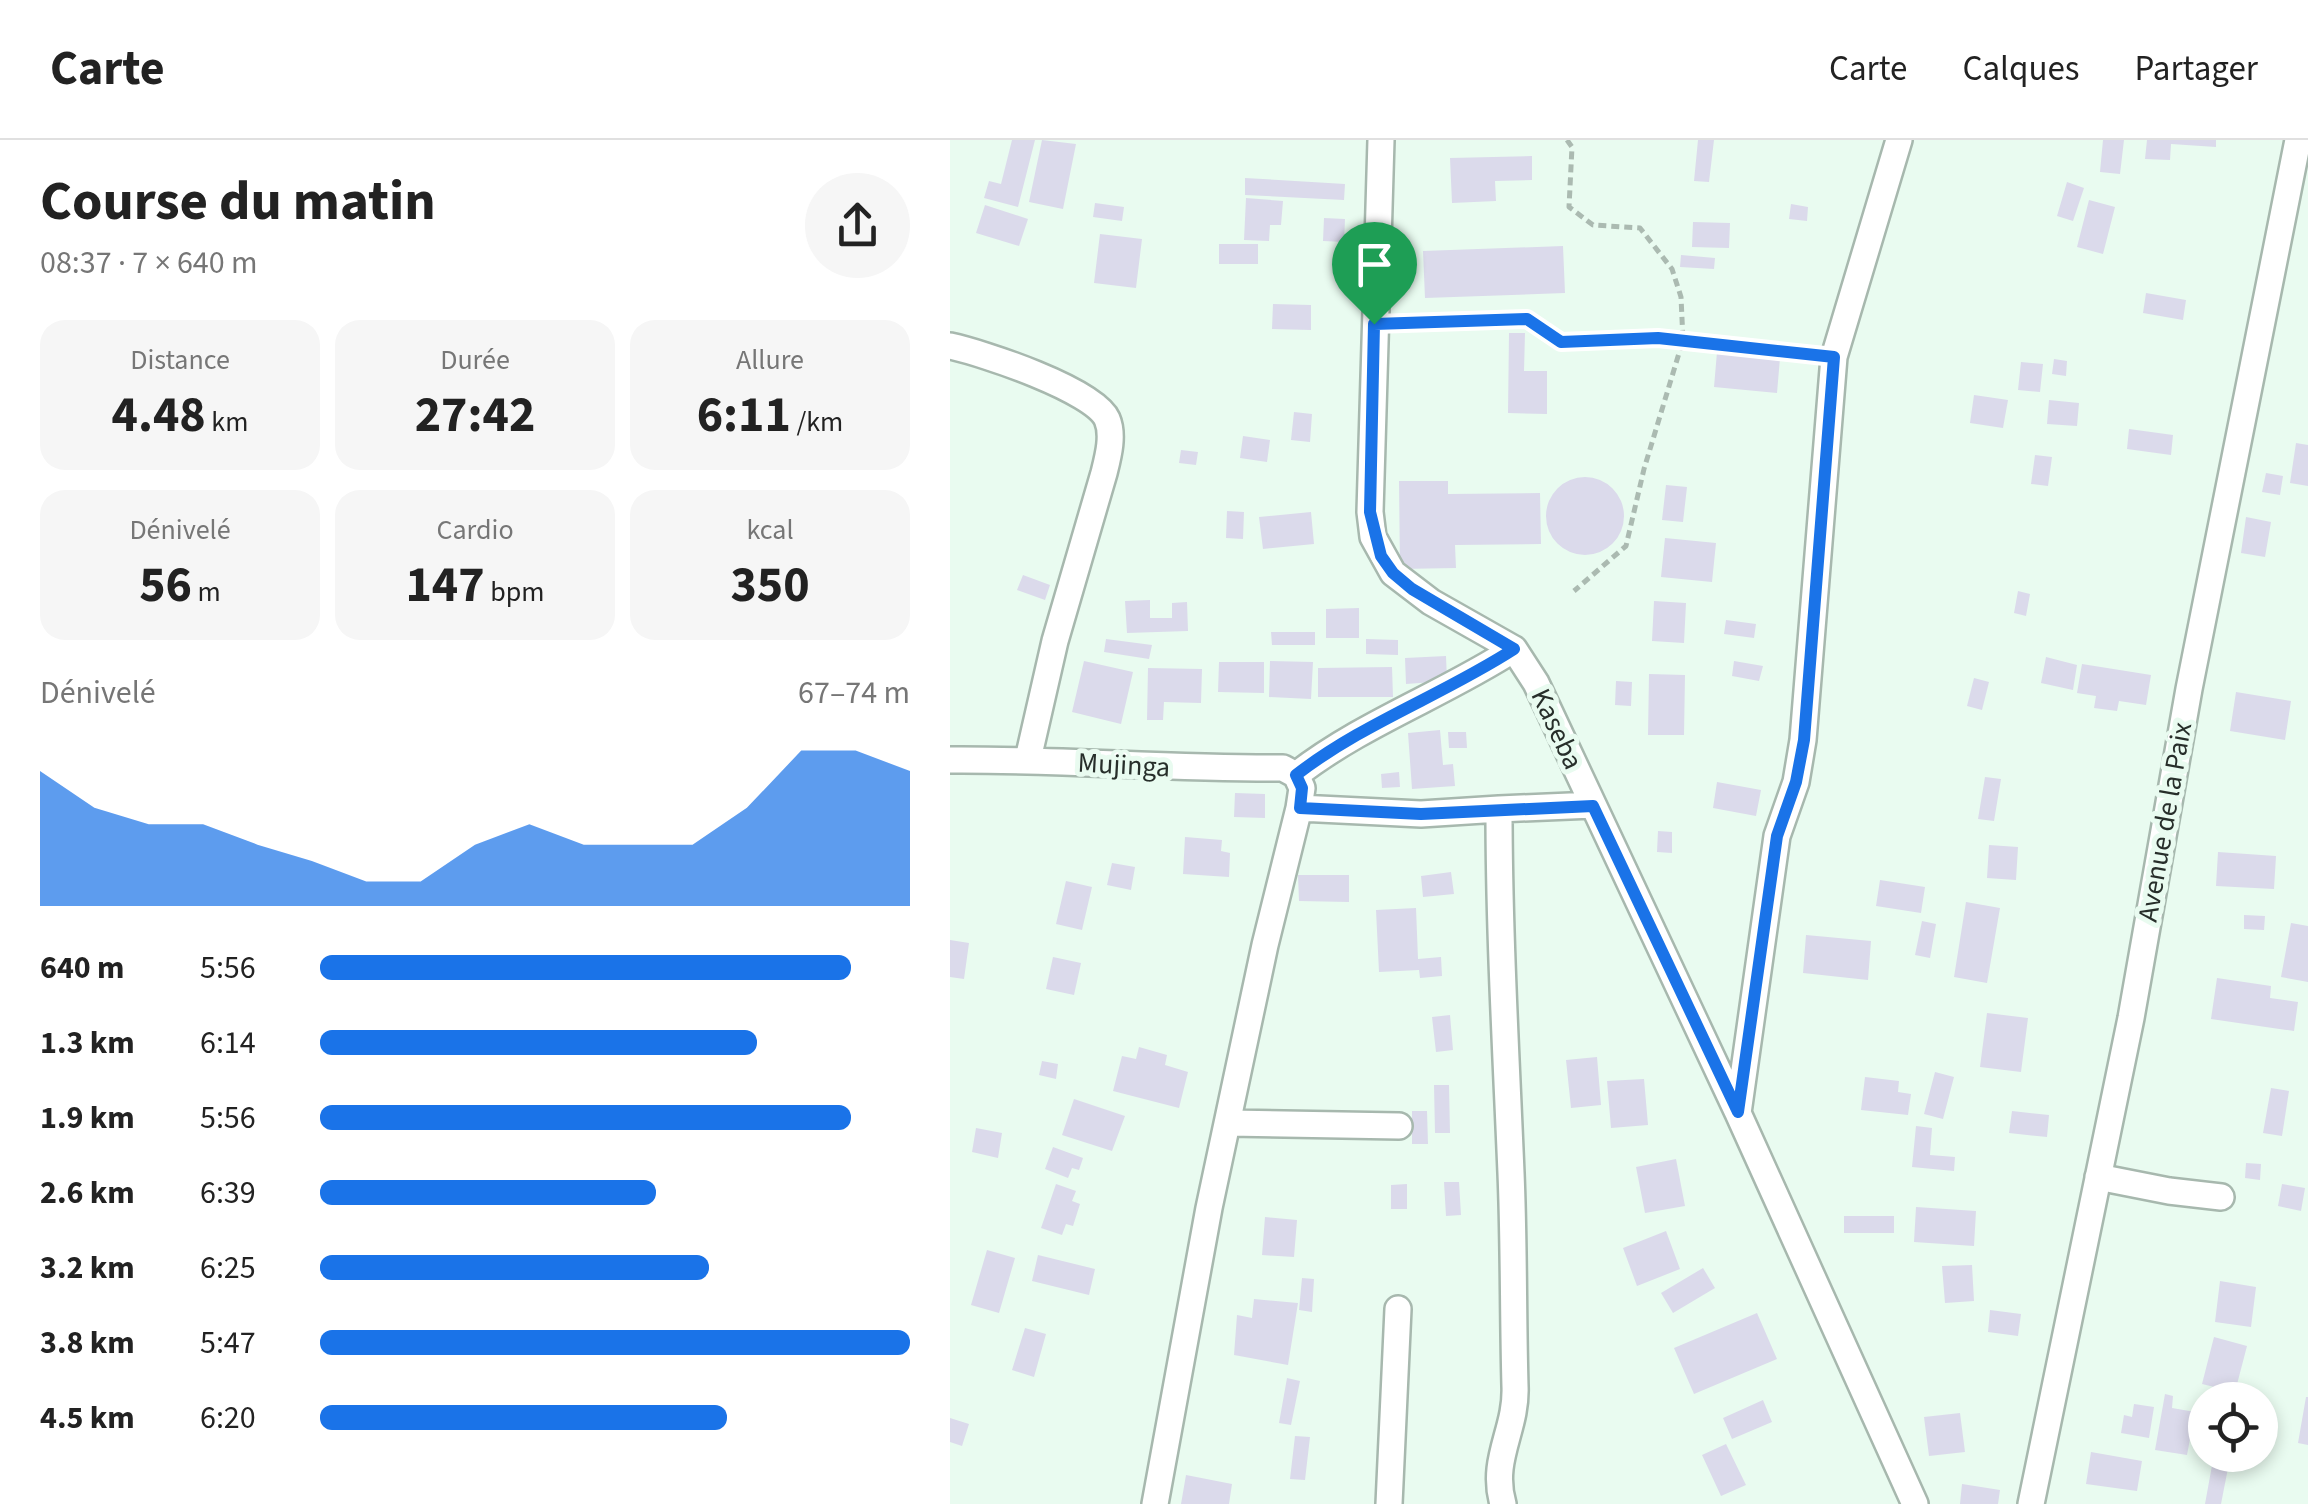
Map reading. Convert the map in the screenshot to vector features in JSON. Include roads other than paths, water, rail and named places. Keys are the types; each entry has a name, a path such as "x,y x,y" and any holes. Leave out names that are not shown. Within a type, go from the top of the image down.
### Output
{"street":[{"name":"Kaseba","path":"1382,140 1370,512 1381,556 1412,589 1514,649 1536,683 1738,1112 1915,1504"},
{"path":"1738,1112 1777,836 1796,782 1804,740 1834,357 1900,140"},
{"name":"Avenue de la Paix","path":"2032,1504 2131,1018 2189,689 2298,140"},
{"path":"950,346 1070,389 1097,404 1109,421 1110,447 1104,474 1055,641 1028,760"},
{"path":"1154,1504 1206,1226 1265,946 1300,808 1302,788 1296,775 1366,728 1471,677 1514,649"},
{"name":"Mujinga","path":"950,760 1192,769 1284,768 1296,775"},
{"path":"1300,808 1421,814 1593,806"},
{"path":"1499,809 1499,922 1511,1177 1516,1405 1499,1460 1498,1484 1503,1504"},
{"path":"1229,1123 1399,1126"},
{"path":"2098,1177 2221,1197"},
{"path":"1389,1504 1398,1309"}]}
